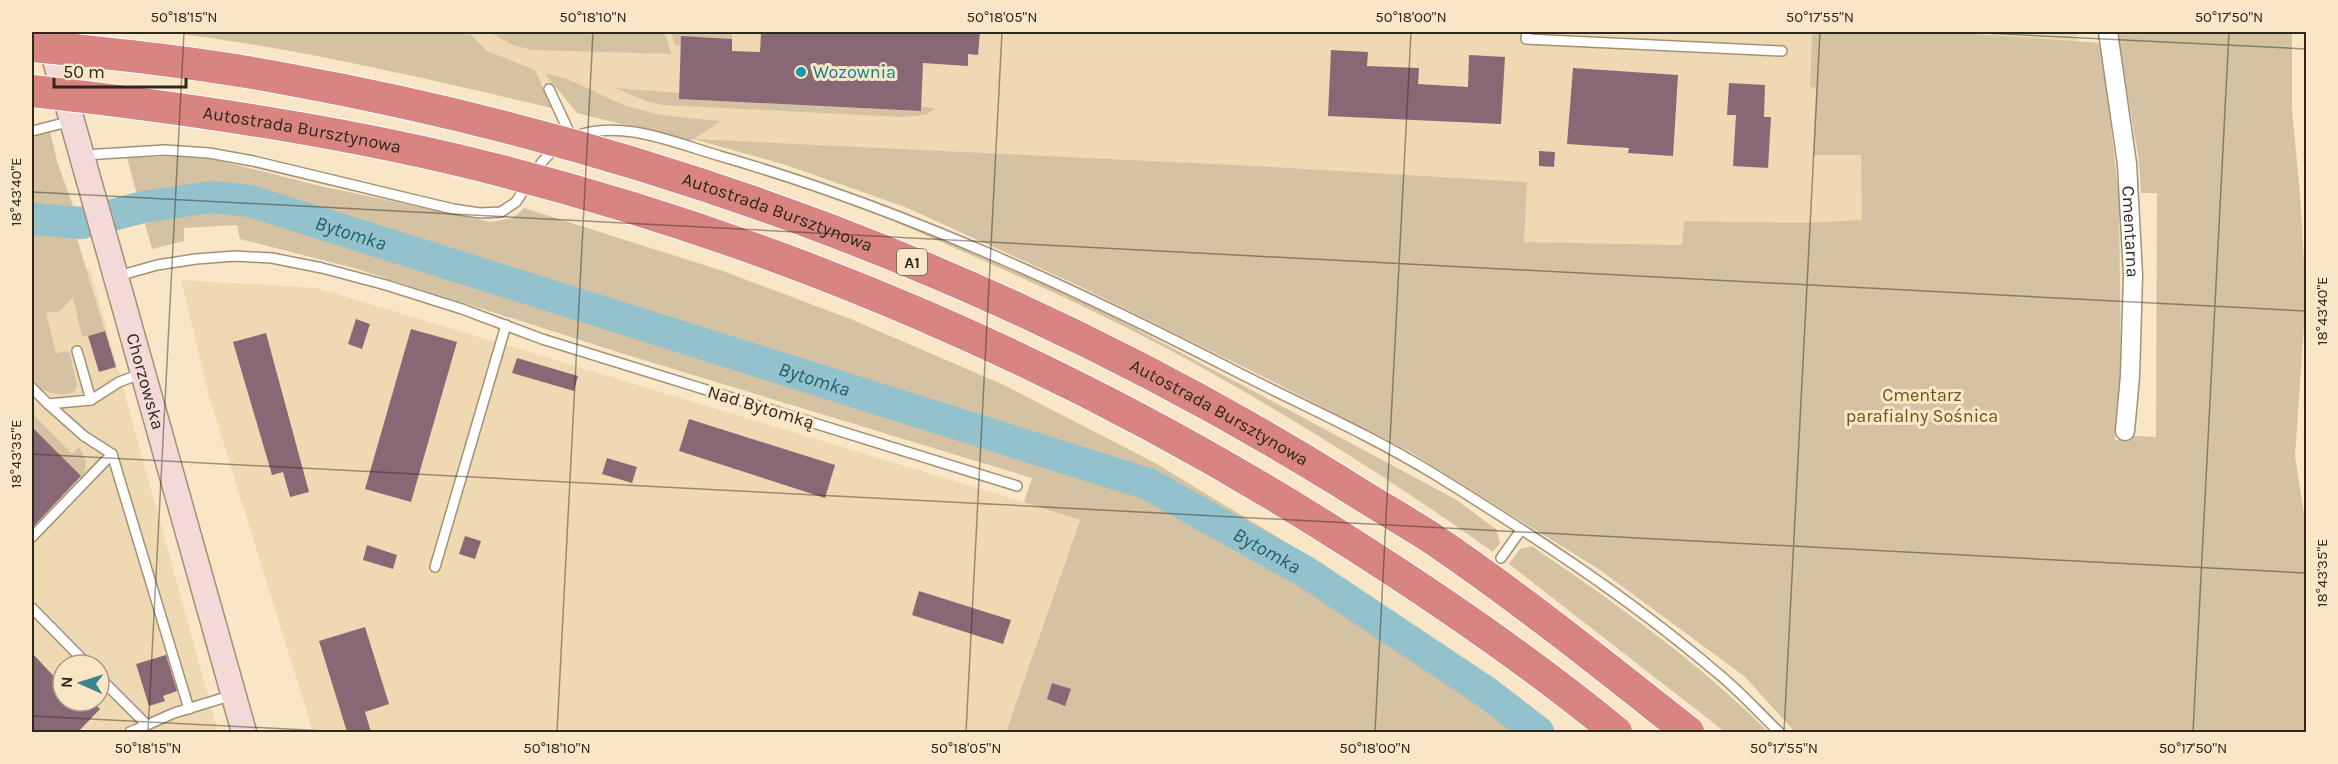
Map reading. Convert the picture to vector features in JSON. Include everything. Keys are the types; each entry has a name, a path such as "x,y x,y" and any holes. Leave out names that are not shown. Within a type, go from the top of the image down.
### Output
{"highway":[{"name":"Autostrada Bursztynowa","path":"32,46 191,63 284,78 386,98 473,119 662,171 778,210 932,270 1039,317 1128,361 1300,457 1432,539 1622,679 1688,732"},
{"name":"Autostrada Bursztynowa","path":"32,91 185,108 289,126 468,163 569,189 656,215 860,289 1028,363 1117,407 1280,498 1420,587 1494,639 1616,732"}],"main road":[{"name":"Chorzowska","path":"47,32 244,732"}],"street":[{"name":"Cmentarna","path":"2108,32 2127,164 2133,275 2130,376 2125,431"}],"lane":[{"path":"1527,32 1526,39 1782,51"},
{"path":"549,89 572,138"},
{"path":"32,131 72,121"},
{"path":"83,163 165,150 209,153 453,209 480,213 501,212 516,202 542,162 560,143 585,133 614,131 645,134 785,175 956,239 1144,324 1431,472 1625,600 1717,672 1779,732"},
{"name":"Nad Bytomką","path":"113,267 157,265 235,256 272,258 322,268 386,285 462,309 542,339 1017,486"},
{"path":"435,567 506,326"},
{"path":"76,351 91,400"},
{"path":"48,404 91,400 119,382 143,373"},
{"path":"32,388 84,436 112,454 189,709"},
{"path":"32,537 112,454"},
{"path":"1501,558 1521,530"},
{"path":"32,608 76,653"},
{"path":"111,688 147,725"},
{"path":"130,732 233,695"}],"shaded area":[{"path":"449,32 1812,32 1810,86 1816,87 1814,155 1861,155 1862,221 1804,223 1684,221 1683,245 1524,242 1526,182 1257,166 693,139 635,113 533,80"},
{"path":"1946,32 2078,32 2078,43"},
{"path":"32,262 90,268 218,732 32,732"},
{"path":"181,280 317,288 1080,519 1006,732 313,732 209,396"}],"green space":[{"path":"166,32 468,32 487,51 535,70 552,108 312,55"},
{"path":"489,32 664,32 672,54 532,50 513,45"},
{"path":"671,32 732,32 732,39 682,36 681,46 675,45"},
{"name":"Cmentarz parafialny Sośnica","path":"1812,32 1946,32 2101,43 2119,196 2121,372 2115,440 2138,436 2156,437 2157,193 2141,193 2139,161 2117,32 2292,32 2292,110 2306,297 2295,456 2304,514 2306,732 1795,732 1744,676 1600,570 1412,453 1077,285 905,207 786,165 693,139 690,141 577,113 545,74 564,78 621,104 641,110 676,117 721,121 694,139 1257,166 1527,182 1524,242 1682,245 1684,221 1804,223 1862,220 1861,155 1813,155 1816,88 1810,87"},
{"path":"615,88 679,93 679,99 921,111 922,107 935,108 926,115 903,117 662,105 648,102"},
{"path":"50,131 57,161 76,214 32,210 32,137"},
{"path":"177,156 217,160 320,186 491,222 513,218 524,208 720,270 853,320 1004,385 1155,463 1317,561 1442,647 1557,732 1006,732 1080,520 1024,502 1032,478 624,354 354,268 240,239 237,225 184,228 184,241 152,249 127,158"},
{"path":"887,218 940,238 1095,307 1455,499 1496,529 1500,543 1493,552 1394,484 1326,441 1182,356 1057,294"},
{"path":"32,229 76,235 105,331 82,337 73,297 60,311 46,313 56,353 69,351 77,385 74,392 52,393 32,382"},
{"path":"32,413 72,454 79,447 85,462 82,477 32,427"},
{"path":"1532,546 1685,657 1742,706 1768,732 1725,732 1509,564 1520,549"}],"building":[{"name":"Wozownia","path":"761,32 980,32 978,55 968,54 968,66 923,63 921,111 679,99 681,36 732,39 732,51 760,52"},
{"path":"1331,50 1368,52 1367,66 1419,68 1418,84 1468,87 1469,55 1505,57 1501,124 1328,116"},
{"path":"1573,68 1678,75 1673,156 1628,153 1629,148 1567,144"},
{"path":"1729,83 1765,85 1764,117 1771,117 1768,168 1733,166 1736,115 1727,115"},
{"path":"1539,151 1555,152 1554,167 1539,166"},
{"path":"356,319 370,324 362,349 348,344"},
{"path":"411,329 457,342 411,502 365,489"},
{"path":"105,331 116,367 99,372 88,336"},
{"path":"266,333 309,492 290,497 283,472 272,475 233,342"},
{"path":"517,358 578,376 574,391 512,373"},
{"path":"689,419 835,465 825,498 679,451"},
{"path":"32,427 81,476 32,528"},
{"path":"607,458 637,467 632,483 602,474"},
{"path":"465,536 481,541 475,559 459,554"},
{"path":"367,545 397,555 393,569 363,560"},
{"path":"919,591 1011,620 1003,644 912,615"},
{"path":"365,627 389,704 365,712 371,732 347,732 319,641"},
{"path":"32,653 51,673 51,713 96,713 78,732 32,732"},
{"path":"166,655 177,691 163,696 165,701 149,706 136,664"},
{"path":"1052,683 1071,689 1065,706 1047,699"}],"waterway":[{"name":"Bytomka","path":"32,219 82,223 143,207 211,197 250,201 1148,484 1306,572 1486,692 1538,732"}],"place":[{"name":"Wozownia","path":"801,72"}]}
